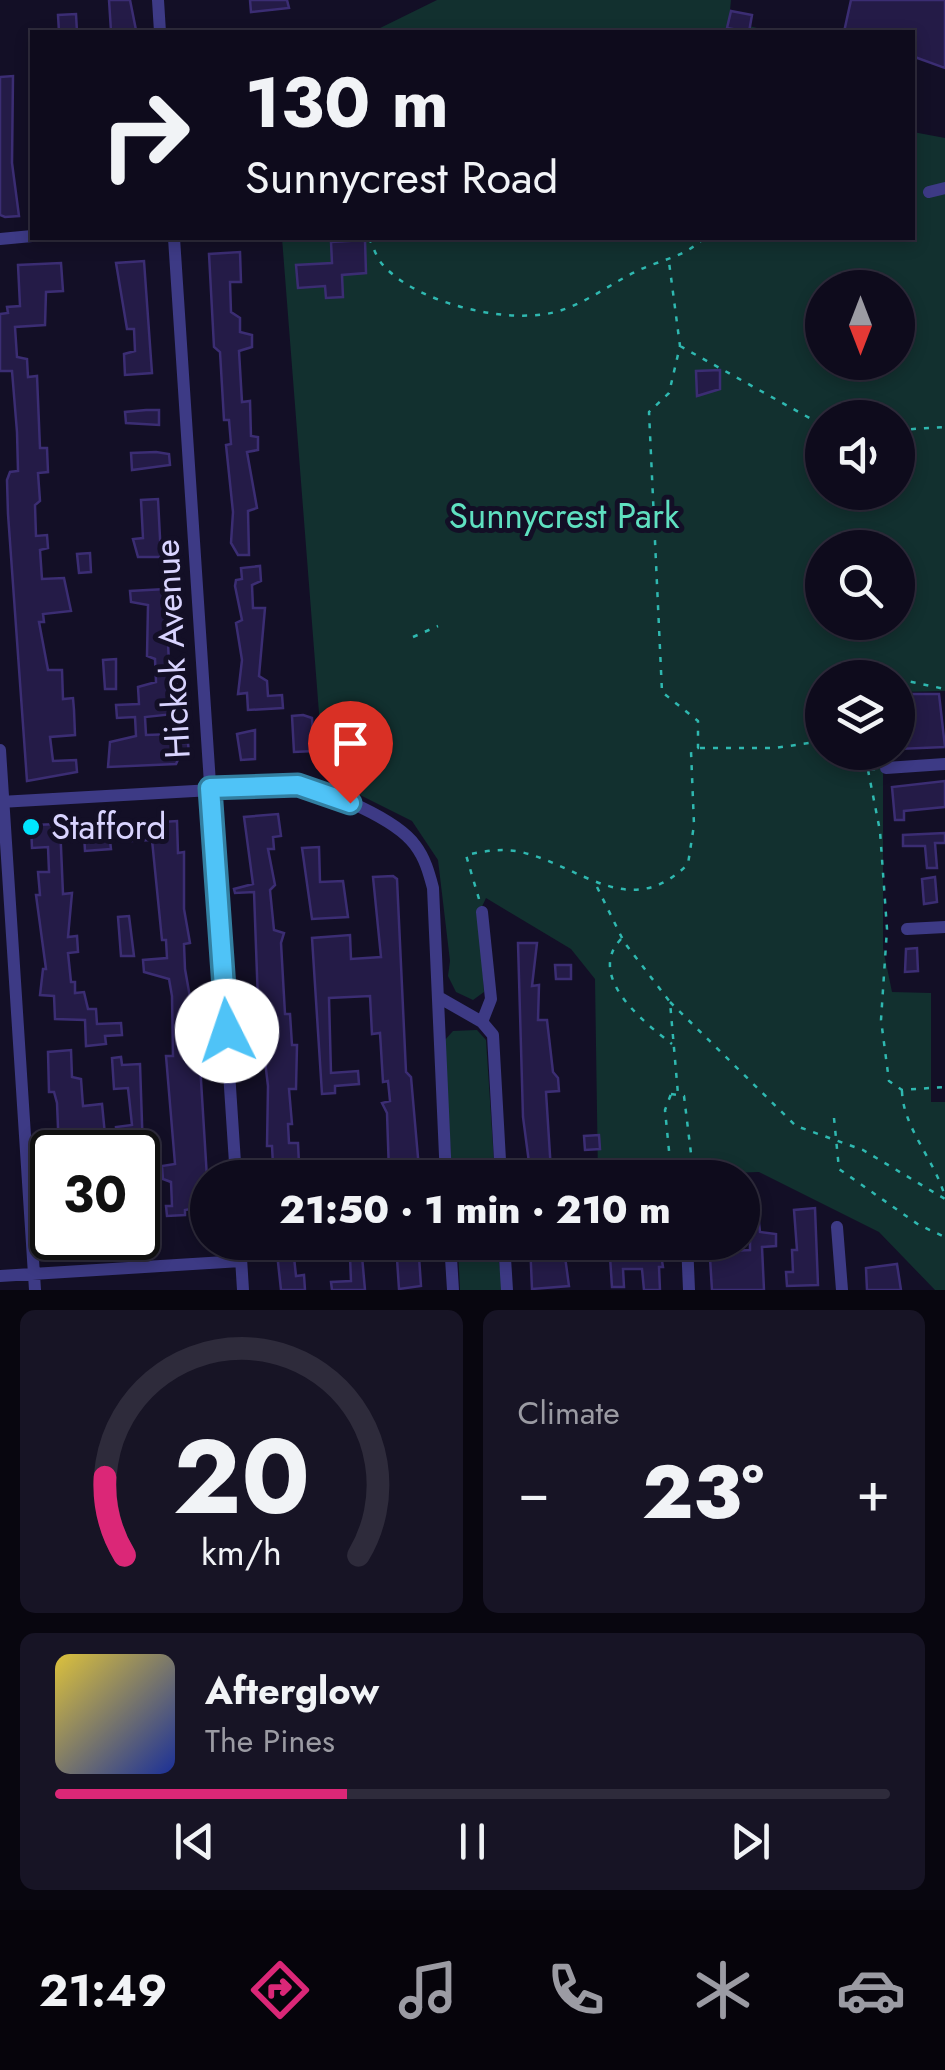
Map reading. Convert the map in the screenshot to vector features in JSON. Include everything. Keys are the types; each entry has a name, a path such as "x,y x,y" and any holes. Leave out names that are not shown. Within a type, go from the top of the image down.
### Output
{"street":[{"path":"158,0 160,30"},
{"path":"929,192 945,188"},
{"path":"0,239 30,236"},
{"name":"Hickok Avenue","path":"174,240 235,1160"},
{"path":"0,750 35,1290"},
{"path":"915,766 945,764"},
{"path":"2,802 298,785 350,803 407,835 424,860 433,888 445,1160"},
{"path":"482,912 492,999 482,1022"},
{"path":"907,929 945,927"},
{"path":"440,998 482,1022 493,1035 500,1160"},
{"path":"837,1227 842,1290"},
{"path":"0,1276 241,1260 243,1290"},
{"path":"451,1260 453,1290"},
{"path":"505,1260 507,1290"},
{"path":"687,1260 689,1290"}],"path":[{"path":"371,240 382,265 435,299 471,310 530,317 570,307 642,268 669,262 701,240"},
{"path":"669,262 680,346 668,393 649,412 662,692 698,721 698,748"},
{"path":"680,346 805,416"},
{"path":"915,429 945,427"},
{"path":"413,637 438,626"},
{"path":"915,683 945,689"},
{"path":"476,886 466,854 490,850 539,857 597,886 639,889 688,864 694,825 691,751 805,744"},
{"path":"868,770 880,831 886,929 881,1020 889,1081 902,1090 945,1087"},
{"path":"597,886 622,938 670,1002 796,1126 864,1150 945,1199"},
{"path":"622,938 611,964 623,1000 632,1013 674,1045"},
{"path":"670,1002 678,1094"},
{"path":"902,1090 902,1112 932,1162 945,1199"},
{"path":"670,1160 665,1110 671,1094 678,1094 684,1096 688,1107 692,1160"},
{"path":"834,1118 839,1169 919,1225 945,1237"}],"green space":[{"path":"437,0 731,0 729,21 765,30 376,30"},
{"name":"Sunnycrest Park","path":"915,132 945,138 945,691 915,692 915,660 805,660 805,770 883,770 883,948 892,992 931,993 931,1102 945,1102 945,1290 935,1290 879,1232 760,1172 760,1160 598,1160 595,979 571,949 486,898 479,913 484,992 473,1000 456,992 448,976 450,961 438,860 412,821 324,777 282,240 915,240"},
{"path":"477,1030 486,1040 494,1160 451,1160 444,1041 453,1031"},
{"path":"458,1260 499,1260 503,1290 460,1290"}],"building":[{"path":"109,0 130,0 136,30 111,30"},
{"path":"250,0 287,0 289,8 251,12"},
{"path":"851,0 945,0 945,68 915,57 915,30 844,30"},
{"path":"731,11 752,15 749,30 727,28"},
{"path":"76,14 77,30 59,30 58,15"},
{"path":"13,76 12,163 19,216 5,217 0,215 0,77"},
{"path":"365,240 366,273 342,275 343,297 326,298 325,286 298,288 296,265 332,263 331,242"},
{"path":"240,252 241,282 230,282 231,312 240,318 240,332 252,335 252,347 239,351 242,402 250,401 251,436 258,437 258,450 247,452 257,508 248,511 249,555 238,555 231,543 233,512 226,445 231,444 229,420 224,420 220,352 214,347 209,254"},
{"path":"144,261 152,373 125,375 124,354 135,351 134,329 127,329 116,263"},
{"path":"61,263 63,291 46,292 45,325 15,327 17,357 27,359 28,377 37,376 40,448 47,448 48,472 38,473 40,501 35,505 36,536 47,535 48,548 40,550 42,579 64,578 71,611 43,614 44,622 39,622 48,670 62,670 63,699 73,698 75,735 50,737 53,761 76,760 77,772 27,781 7,480 10,472 18,471 17,432 12,371 0,371 0,314 8,313 7,307 20,306 18,265"},
{"path":"720,370 720,389 697,396 696,371"},
{"path":"159,410 159,425 126,423 125,412"},
{"path":"131,453 169,454 170,465 132,470"},
{"path":"158,499 161,557 138,557 133,539 143,538 141,500"},
{"path":"90,553 91,572 79,573 77,554"},
{"path":"260,566 261,581 252,585 253,608 265,608 259,676 267,681 268,696 282,695 283,708 248,710 247,693 238,694 242,660 236,623 242,620 235,586 236,580 242,579 241,568"},
{"path":"130,591 171,591 172,601 166,604 170,682 176,681 177,698 173,698 174,714 145,717 146,735 174,734 181,743 188,743 189,753 181,753 176,764 108,767 110,742 136,736 135,717 117,718 116,705 139,704 138,687 156,682 155,659 147,656 148,605 131,602"},
{"path":"116,659 116,689 105,689 103,660"},
{"path":"915,694 939,694 945,747 915,748"},
{"path":"292,716 312,718 314,751 294,752"},
{"path":"255,730 255,759 241,760 237,734"},
{"path":"945,781 945,807 904,811 904,820 895,820 892,787"},
{"path":"278,814 281,836 273,837 274,849 268,849 275,885 270,890 274,930 284,933 281,943 285,1014 290,1014 292,1045 297,1045 296,1089 289,1089 292,1124 288,1124 289,1143 298,1143 299,1160 273,1160 272,1146 267,1146 268,1086 258,1002 254,892 235,893 234,889 253,884 244,817"},
{"path":"177,821 178,853 184,852 184,909 190,943 184,944 185,969 199,1048 206,1160 190,1160 190,1209 185,1210 185,1215 167,1216 166,1206 172,1206 171,1182 163,1179 162,1166 175,1164 166,1056 173,1056 172,996 169,979 144,972 143,960 167,958 166,940 162,940 152,840 132,841 131,824"},
{"path":"60,824 63,894 72,893 68,937 77,936 78,952 68,953 71,982 75,982 75,993 84,992 88,1009 96,1009 97,1024 121,1023 122,1035 105,1036 106,1044 86,1046 85,1020 55,1019 54,996 40,995 46,969 36,895 40,895 38,872 49,872 48,847 32,848 31,825"},
{"path":"109,832 111,849 85,851 84,834"},
{"path":"945,833 945,843 935,843 937,868 927,868 925,846 903,846 903,835"},
{"path":"319,847 320,882 343,881 348,917 312,919 302,848"},
{"path":"373,877 397,879 406,1072 411,1077 418,1160 389,1160 387,1113 382,1103 390,1101 388,1081 383,1082 380,1033 372,1034 370,996 329,998 331,1073 358,1071 359,1084 335,1086 335,1093 322,1094 312,938 350,935 351,959 381,957"},
{"path":"935,877 937,902 924,904 922,879"},
{"path":"129,916 134,956 121,956 118,917"},
{"path":"518,943 537,943 532,986 539,985 538,1020 547,1020 559,1091 546,1092 550,1160 529,1160 523,1117"},
{"path":"917,948 918,971 905,972 906,949"},
{"path":"555,965 571,965 571,979 556,979"},
{"path":"71,1050 72,1077 81,1079 83,1106 102,1104 105,1130 58,1130 57,1103 54,1092 49,1092 48,1052"},
{"path":"121,1057 122,1065 140,1064 142,1130 116,1130 132,1125 128,1088 114,1089 112,1058"},
{"path":"599,1135 600,1149 585,1150 584,1136"},
{"path":"815,1208 818,1285 787,1286 786,1272 793,1272 792,1250 797,1250 794,1210"},
{"path":"760,1232 776,1234 776,1246 762,1247 764,1290 712,1290 710,1260 760,1260"},
{"path":"278,1260 294,1260 296,1276 304,1275 305,1290 281,1290"},
{"path":"350,1260 362,1260 365,1290 332,1290 331,1282 351,1281"},
{"path":"397,1260 419,1260 421,1286 399,1289"},
{"path":"531,1260 565,1260 569,1286 532,1289"},
{"path":"610,1260 662,1260 660,1290 644,1290 642,1269 623,1269 624,1287 612,1287"},
{"path":"897,1264 901,1290 867,1290 866,1268"}],"place":[{"name":"Stafford","path":"31,827"}],"route":[{"path":"227,1031 210,788 298,785 350,803"}]}
